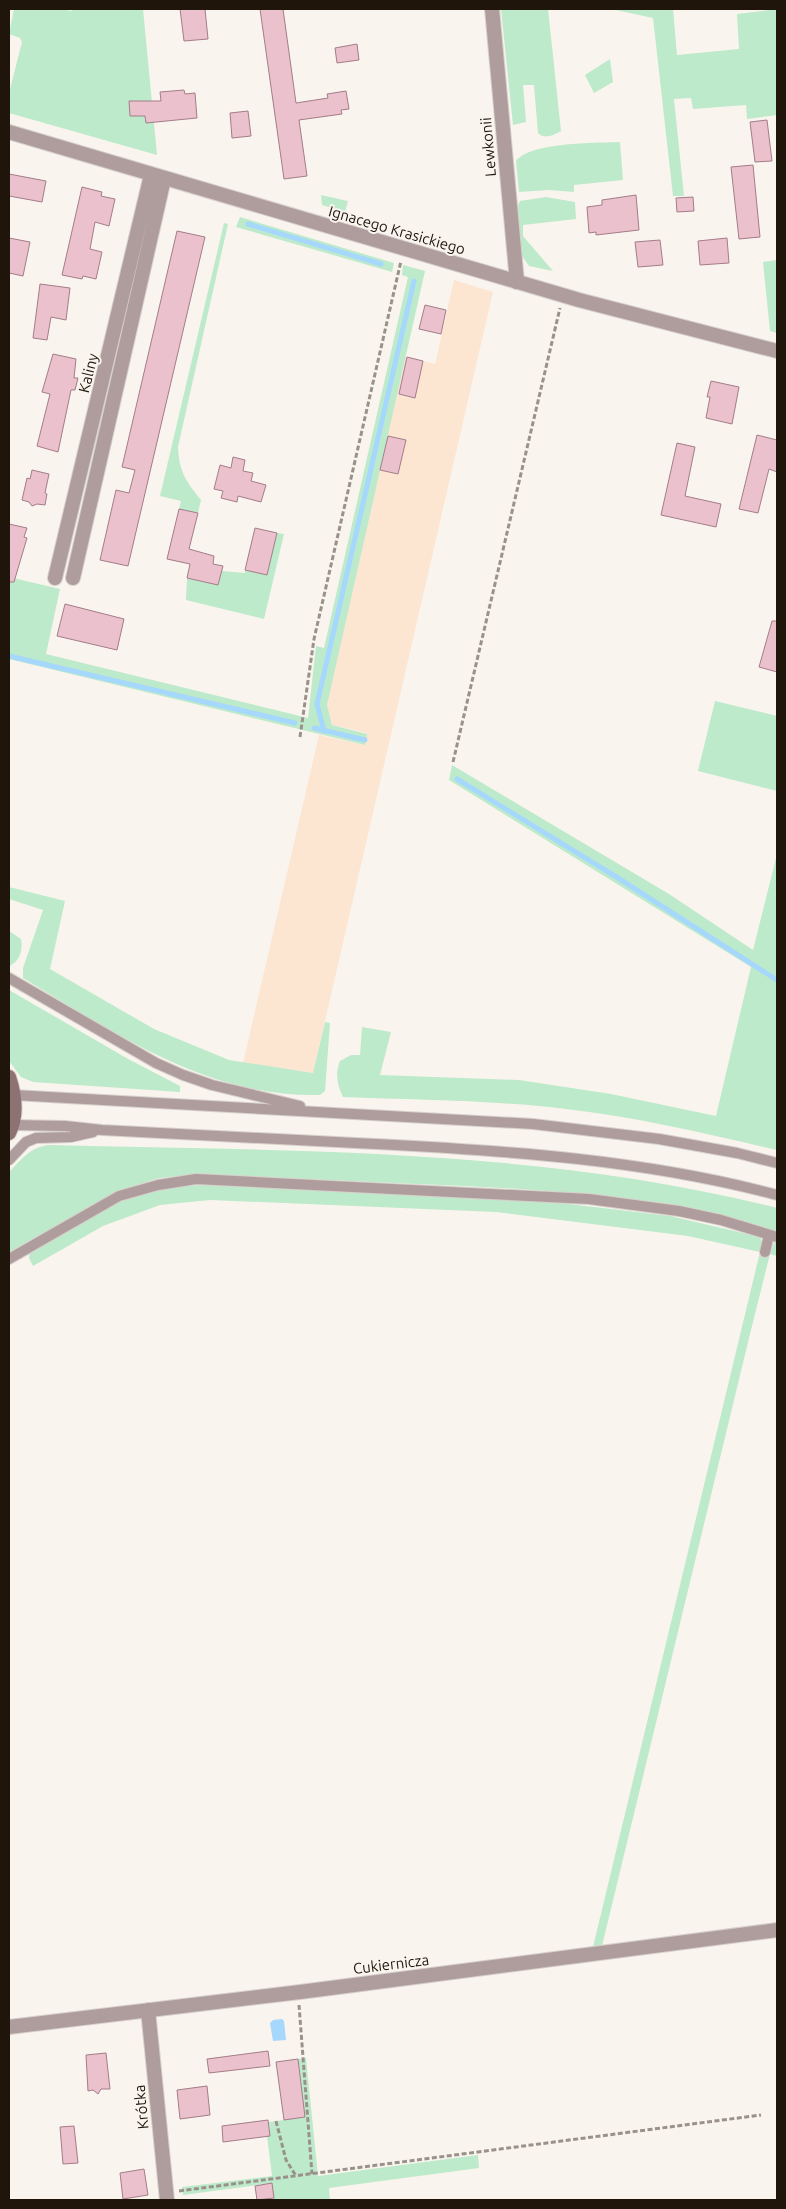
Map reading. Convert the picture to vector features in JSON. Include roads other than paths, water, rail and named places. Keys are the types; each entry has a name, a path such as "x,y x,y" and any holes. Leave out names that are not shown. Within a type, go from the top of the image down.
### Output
{"main road":[{"path":"9,1077 15,1117 11,1129"}],"street":[{"name":"Lewkonii","path":"492,9 517,282"},
{"name":"Ignacego Krasickiego","path":"9,132 517,282 694,331 777,351"},
{"name":"Kaliny","path":"55,578 150,175"},
{"name":"Kaliny","path":"73,578 164,179"},
{"name":"Cukiernicza","path":"9,2027 300,1992 777,1930"},
{"name":"Krótka","path":"148,2010 167,2200"}],"lane":[{"path":"9,978 156,1063 183,1075 212,1085 331,1113"},
{"path":"11,1095 488,1121 578,1128 659,1139 737,1153 777,1163"},
{"path":"11,1129 65,1126 102,1130 412,1146 581,1158 695,1176 777,1195"},
{"path":"9,1160 26,1142 36,1138 72,1137 102,1130"},
{"path":"9,1259 119,1196 158,1185 196,1179 589,1199 679,1211 720,1220 773,1236 766,1252"}],"water":[{"path":"282,2019 284,2021 286,2040 273,2041 270,2023 273,2020"}],"waterway":[{"path":"248,224 381,264"},
{"path":"324,731 317,704 414,281"},
{"path":"9,656 295,723"},
{"path":"314,728 365,740"},
{"path":"457,779 618,878 777,980"}]}
